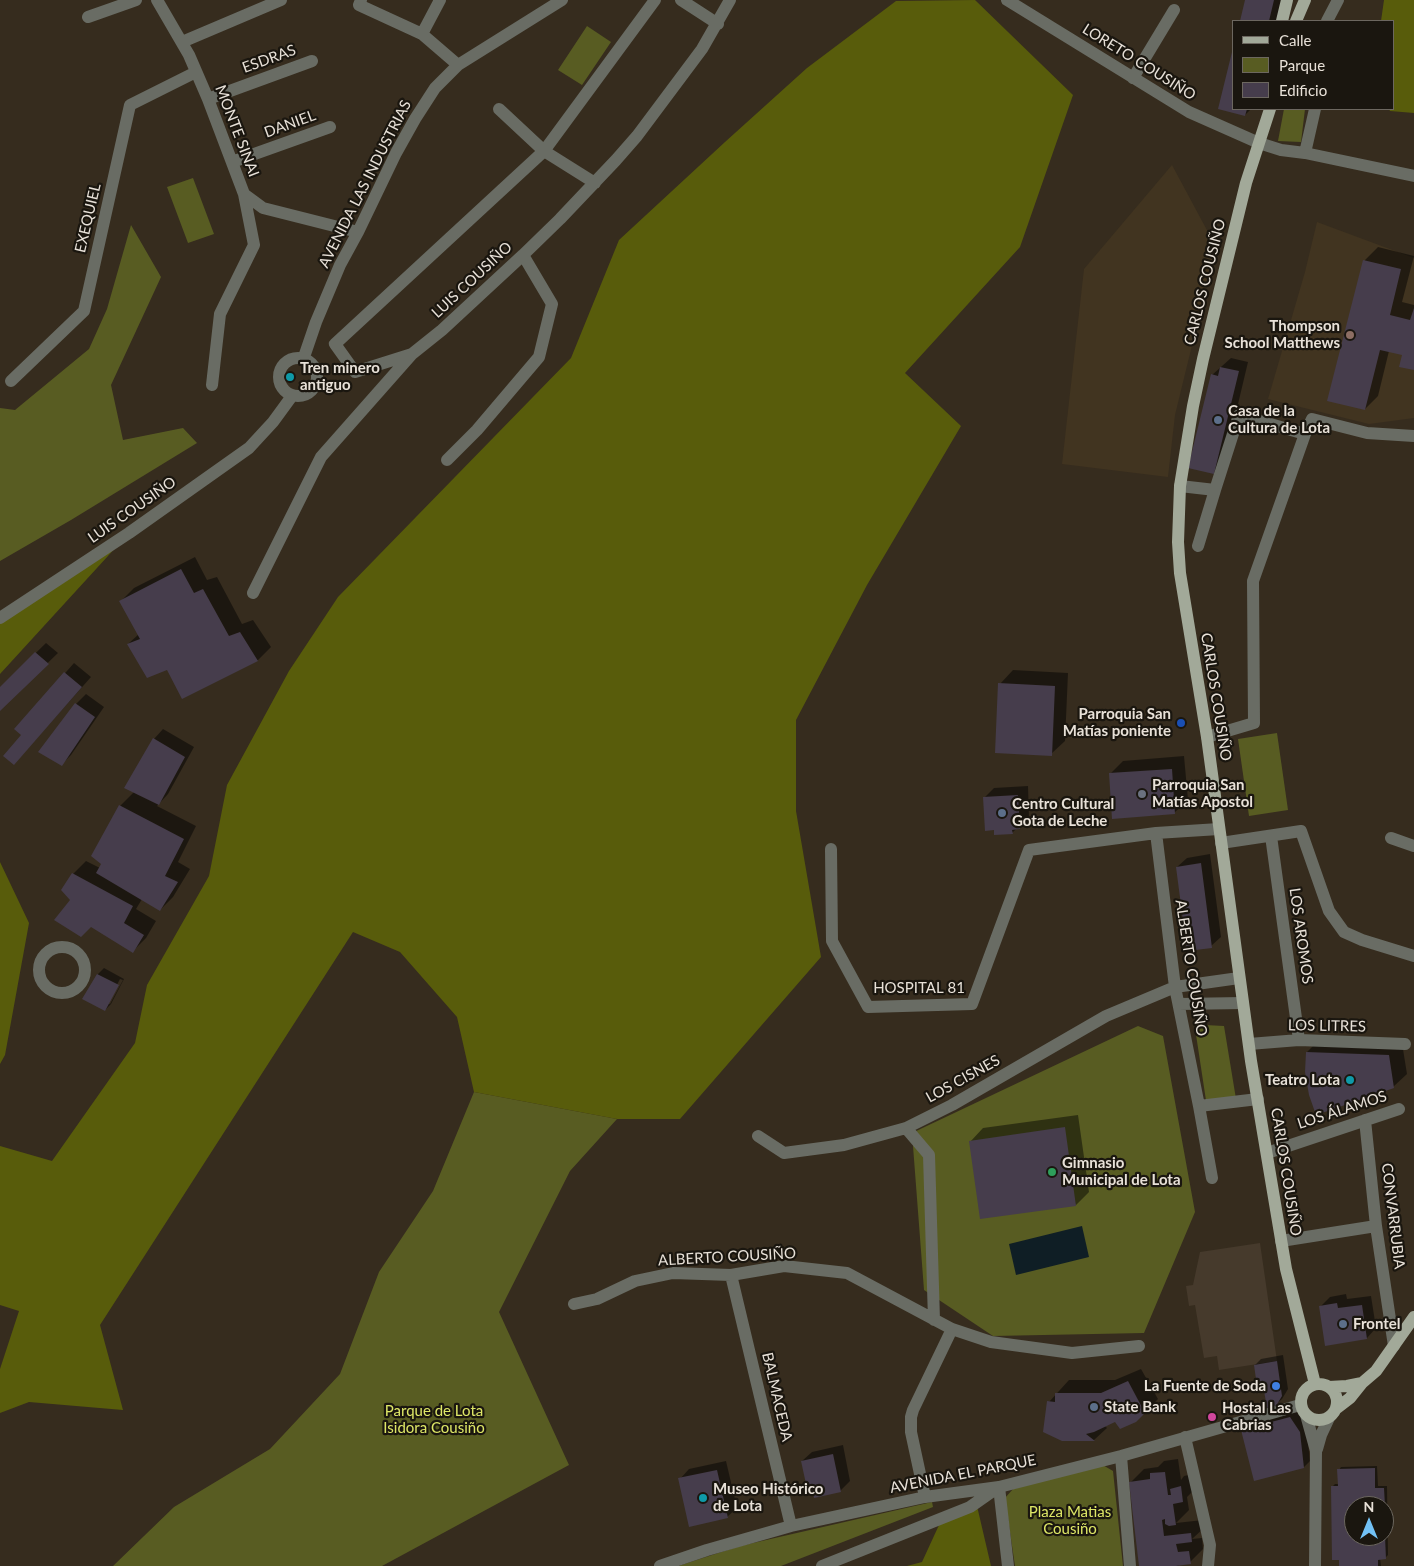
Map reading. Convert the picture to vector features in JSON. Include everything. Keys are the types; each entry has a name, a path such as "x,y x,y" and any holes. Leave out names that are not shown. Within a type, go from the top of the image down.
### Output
{"main road":[{"path":"1282,20 1287,0"},
{"path":"1296,20 1305,0"},
{"name":"CARLOS COUSIÑO","path":"1270,110 1244,192 1203,358 1180,486 1178,542 1180,572 1207,737 1249,1044 1290,1287 1315,1384"},
{"path":"1333,1413 1337,1398 1333,1390 1325,1384 1315,1384 1304,1392 1301,1398 1303,1410 1317,1421 1333,1413 1376,1371 1414,1317"},
{"path":"1329,1387 1362,1383"}],"street":[{"path":"88,17 136,0"},
{"name":"MONTE SINAI","path":"157,0 182,42 196,72 244,194 262,208 358,232"},
{"path":"182,42 281,0"},
{"path":"422,34 440,0"},
{"name":"AVENIDA LAS INDUSTRIAS","path":"304,357 316,322 340,265 396,152 435,88 458,65 562,0"},
{"path":"412,354 355,372 335,344 544,151 655,0"},
{"path":"681,0 718,24"},
{"name":"LUIS COUSIÑO","path":"253,593 322,457 412,354 442,330 523,255 595,183 637,136 692,63 718,24 730,0"},
{"name":"LORETO COUSIÑO","path":"1007,0 1189,112 1259,143 1281,150 1305,152 1414,176"},
{"path":"1328,20 1338,0"},
{"path":"360,2 422,34 458,65"},
{"path":"1133,78 1174,10"},
{"name":"ESDRAS","path":"208,99 312,61"},
{"name":"EXEQUIEL","path":"11,381 84,311 130,105 196,72"},
{"path":"499,109 544,151 595,183"},
{"path":"1305,152 1315,110"},
{"name":"DANIEL","path":"232,162 330,127"},
{"path":"212,385 220,314 254,244 244,194"},
{"path":"447,460 477,430 539,357 552,304 523,255"},
{"path":"304,357 314,364 318,376 315,388 305,395 292,396 282,389 278,377 282,365 292,358 304,357"},
{"name":"LUIS COUSIÑO","path":"0,618 129,533 248,448 273,422 292,396"},
{"path":"1198,546 1239,415 1305,434"},
{"path":"1207,737 1254,723 1253,581 1312,419 1368,432 1414,436"},
{"path":"1180,486 1215,490"},
{"path":"1156,833 1219,828"},
{"path":"1221,843 1301,831 1329,910 1344,932 1362,940 1414,956"},
{"name":"HOSPITAL 81","path":"831,849 832,941 868,1007 972,1004 1029,850 1156,833"},
{"name":"ALBERTO COUSIÑO","path":"1156,833 1175,987 1212,1178"},
{"name":"LOS AROMOS","path":"1271,836 1299,1040"},
{"path":"1391,838 1414,846"},
{"name":"LOS CISNES","path":"758,1136 784,1153 844,1146 906,1128 952,1105 1106,1016 1175,987 1239,978"},
{"path":"1179,1004 1243,1003"},
{"name":"LOS LITRES","path":"1249,1044 1299,1040 1405,1044"},
{"path":"1199,1106 1258,1099"},
{"name":"LOS ÁLAMOS","path":"1267,1153 1399,1108"},
{"name":"CONVARRUBIA","path":"1365,1120 1376,1226 1394,1346"},
{"path":"906,1128 928,1155 934,1320"},
{"path":"1281,1240 1376,1226"},
{"name":"ALBERTO COUSIÑO","path":"574,1304 597,1299 635,1281 673,1273 731,1274 784,1266 847,1273 952,1329 991,1342 1072,1353 1139,1346"},
{"name":"BALMACEDA","path":"731,1274 791,1526"},
{"path":"925,1497 911,1432 911,1417 952,1329"},
{"path":"1303,1410 1316,1451"},
{"name":"AVENIDA EL PARQUE","path":"660,1566 706,1550 791,1526 925,1497 998,1487 1121,1456 1185,1437 1303,1410"},
{"path":"1315,1566 1316,1451 1321,1435 1333,1413"},
{"path":"1185,1437 1210,1545 1208,1566"},
{"path":"1121,1456 1130,1566"},
{"path":"822,1566 970,1507 998,1487 1008,1566"}],"shaded area":[{"path":"975,0 1073,95 1020,247 905,373 961,426 867,585 796,720 796,811 821,957 680,1119 617,1119 474,1092 457,1017 400,952 353,932 100,1325 123,1410 29,1402 0,1413 0,1369 19,1311 0,1305 0,1146 52,1161 135,1043 147,985 209,876 227,785 289,671 338,597 571,358 619,240 807,68 896,1"},
{"path":"1384,0 1414,0 1414,113 1390,110 1394,110 1394,20 1381,20"},
{"path":"1172,165 1216,247 1175,415 1168,477 1062,464 1084,269"},
{"name":"Thompson School Matthews","path":"1317,222 1414,258 1414,418 1369,424 1268,399 1305,272"},
{"path":"129,533 0,674 0,618"},
{"path":"0,862 29,923 5,1055 0,1064"},
{"path":"1082,1226 1089,1257 1016,1275 1009,1244"},
{"path":"1260,1243 1277,1361 1219,1370 1217,1356 1204,1358 1195,1305 1189,1306 1186,1286 1193,1285 1200,1252"},
{"path":"977,1506 991,1566 907,1566 922,1562 939,1525"}],"green space":[{"path":"587,26 611,42 582,85 558,70"},
{"path":"1284,110 1305,110 1301,142 1278,141"},
{"path":"193,178 214,234 188,243 167,187"},
{"path":"131,225 161,277 111,385 123,440 183,428 197,443 0,561 0,408 15,410 89,349 107,309"},
{"path":"1277,733 1288,810 1249,816 1238,739"},
{"path":"1205,1025 1224,1026 1237,1105 1207,1107 1195,1028"},
{"name":"Gimnasio Municipal de Lota","path":"1138,1026 1163,1036 1195,1212 1144,1333 993,1336 924,1290 912,1133"},
{"name":"Parque de Lota Isidora Cousiño","path":"474,1092 617,1119 570,1171 499,1312 569,1465 382,1566 113,1566 174,1507 270,1449 340,1374 379,1272 433,1191"},
{"name":"Plaza Matias Cousiño","path":"1101,1464 1113,1471 1123,1566 1015,1566 1005,1498 1013,1489"},
{"path":"932,1502 933,1507 781,1566 678,1566 740,1546"}],"building":[{"path":"1245,0 1274,0 1269,20 1240,20"},
{"path":"1232,52 1232,110 1247,110 1245,116 1218,109"},
{"path":"1363,260 1401,269 1390,315 1410,320 1414,308 1414,370 1399,367 1402,355 1380,350 1365,410 1327,401"},
{"path":"1220,367 1239,371 1214,474 1188,468 1211,374 1218,376"},
{"path":"181,569 194,593 203,589 229,636 240,632 258,661 182,699 167,670 147,678 127,644 140,639 119,601"},
{"path":"35,652 49,664 0,711 0,687"},
{"path":"64,672 82,687 14,765 3,756 21,735 14,729"},
{"path":"998,683 1055,686 1052,756 995,753"},
{"path":"75,703 95,717 62,766 38,752"},
{"path":"153,738 185,757 159,805 124,788"},
{"name":"Parroquia San Matías Apostol","path":"1172,769 1175,814 1112,819 1109,773"},
{"name":"Centro Cultural Gota de Leche","path":"1018,795 1020,829 1012,830 1013,834 994,835 994,830 985,831 983,797"},
{"path":"119,805 184,839 165,876 178,882 160,911 96,873 101,864 91,856"},
{"path":"1201,863 1212,948 1187,951 1176,867"},
{"path":"72,873 133,906 124,923 144,935 133,953 91,927 81,937 54,920 70,900 61,890"},
{"path":"97,974 119,985 105,1011 82,999"},
{"name":"Teatro Lota","path":"1306,1052 1389,1055 1394,1088 1316,1115 1309,1095 1305,1072"},
{"path":"1065,1127 1076,1206 980,1219 969,1141"},
{"name":"Frontel","path":"1337,1303 1338,1308 1362,1305 1367,1339 1325,1346 1319,1306"},
{"path":"1277,1361 1282,1396 1276,1406 1267,1408 1263,1385 1257,1386 1254,1365"},
{"name":"State Bank","path":"1128,1381 1145,1413 1136,1422 1120,1429 1115,1422 1086,1434 1095,1441 1062,1441 1043,1432 1047,1401 1055,1402 1055,1393 1101,1393"},
{"path":"1290,1417 1300,1432 1304,1468 1254,1481 1241,1430"},
{"path":"833,1454 841,1492 814,1498 813,1492 808,1493 801,1461"},
{"path":"1375,1468 1375,1488 1384,1488 1384,1496 1344,1496 1344,1546 1385,1546 1386,1559 1378,1560 1378,1566 1339,1566 1339,1560 1332,1560 1331,1486 1338,1486 1337,1469"},
{"name":"Museo Histórico de Lota","path":"717,1470 728,1518 689,1527 678,1478"},
{"path":"1165,1472 1168,1495 1171,1495 1170,1489 1181,1486 1183,1502 1173,1504 1176,1525 1169,1526 1165,1524 1165,1519 1162,1520 1164,1536 1191,1533 1192,1542 1176,1544 1178,1552 1189,1551 1191,1564 1139,1566 1129,1482 1150,1479 1150,1473"}],"place":[{"name":"Thompson School Matthews","path":"1350,335"},
{"name":"Tren minero antiguo","path":"290,377"},
{"name":"Casa de la Cultura de Lota","path":"1218,420"},
{"name":"Parroquia San Matías poniente","path":"1181,723"},
{"name":"Parroquia San Matías Apostol","path":"1142,794"},
{"name":"Centro Cultural Gota de Leche","path":"1002,813"},
{"name":"Teatro Lota","path":"1350,1080"},
{"name":"Gimnasio Municipal de Lota","path":"1052,1172"},
{"name":"Frontel","path":"1343,1324"},
{"name":"La Fuente de Soda","path":"1276,1386"},
{"name":"State Bank","path":"1094,1407"},
{"name":"Hostal Las Cabrias","path":"1212,1417"},
{"name":"Museo Histórico de Lota","path":"703,1498"}]}
